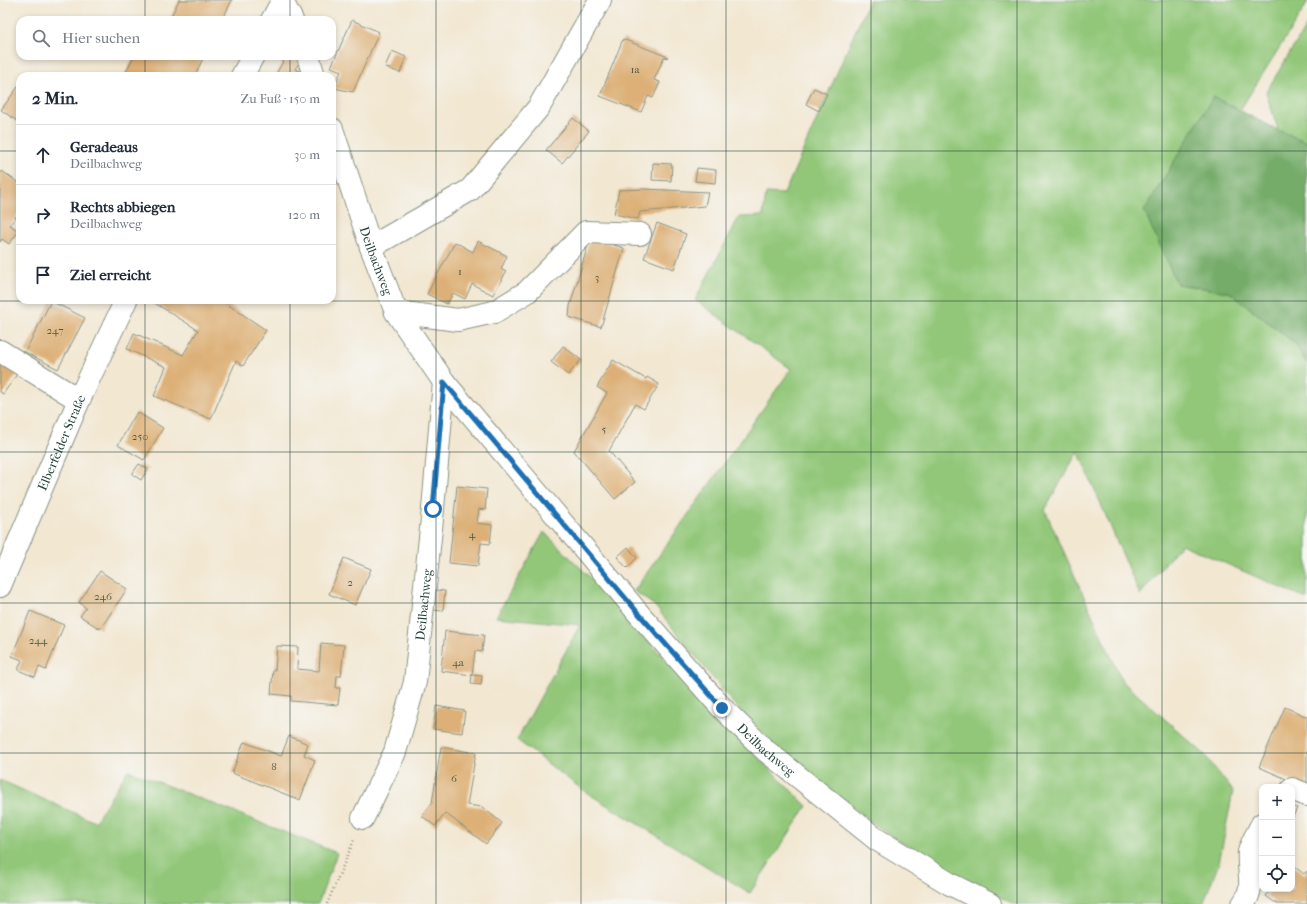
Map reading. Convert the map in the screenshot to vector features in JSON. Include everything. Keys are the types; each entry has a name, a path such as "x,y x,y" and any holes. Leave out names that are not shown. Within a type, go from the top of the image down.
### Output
{"street":[{"path":"371,246 470,190 539,107 600,0"},
{"path":"279,7 288,16"},
{"path":"244,72 251,60"},
{"path":"309,60 313,72"},
{"name":"Deilbachweg","path":"336,140 371,246 396,312 444,382 639,614 722,708 765,750 876,839 950,884 990,904"},
{"path":"396,312 458,320 494,312 527,292 586,232 640,234"},
{"name":"Elberfelder Straße","path":"0,586 79,400 124,304"},
{"path":"0,351 79,400"},
{"name":"Deilbachweg","path":"363,818 395,752 415,682 433,509 444,382"},
{"path":"1295,790 1307,795"},
{"path":"1243,904 1250,891 1249,851 1259,830"}],"path":[{"path":"327,904 363,818"}],"green space":[{"path":"869,0 1307,0 1307,4 1240,110 1213,97 1177,284 1229,292 1295,343 1307,364 1307,599 1181,544 1140,595 1078,451 1045,510 1122,681 1203,753 1233,791 1219,863 1203,904 1014,904 968,881 886,833 773,745 733,703 655,606 634,591 791,369 695,300 739,217 763,216 766,193 784,194"},
{"path":"1307,25 1307,142 1278,130 1266,92"},
{"path":"1213,97 1278,130 1307,142 1307,364 1295,343 1229,292 1177,284 1144,211"},
{"path":"544,532 602,589 715,715 807,806 750,893 584,791 517,740 580,625 496,617"},
{"path":"128,770 337,853 318,904 0,904 0,780 95,822"}],"building":[{"path":"179,0 232,0 224,16 171,16"},
{"path":"352,20 379,32 353,92 336,88 336,83 341,71 331,67 334,60 336,60 336,56"},
{"path":"623,39 668,57 664,57 654,80 660,82 653,98 648,96 641,112 600,96"},
{"path":"392,51 406,57 400,73 385,67"},
{"path":"132,60 202,60 197,72 126,72"},
{"path":"284,60 298,60 299,63 295,69 302,72 277,72"},
{"path":"814,88 827,94 819,111 806,104"},
{"path":"16,89 16,120 1,110"},
{"path":"573,118 589,131 562,163 546,150"},
{"path":"653,163 672,164 671,181 652,180"},
{"path":"697,168 716,170 715,183 695,181"},
{"path":"2,171 16,181 16,217 10,225 16,229 16,235 9,244 2,239 0,242 0,174"},
{"path":"644,189 708,192 705,206 640,212 638,219 614,214 619,190"},
{"path":"657,223 686,234 674,269 644,258"},
{"path":"590,238 624,248 601,327 569,317 570,306"},
{"path":"478,241 507,256 501,269 506,272 493,295 472,284 465,299 453,293 447,304 427,294 455,242 473,252"},
{"path":"49,304 57,304 85,318 58,369 25,352"},
{"path":"156,304 227,304 266,330 243,366 236,361 211,419 154,396 166,367 127,349 134,333 183,355 198,330"},
{"path":"563,346 581,360 568,375 551,362"},
{"path":"613,360 646,379 647,377 659,384 644,409 635,404 609,451 635,482 615,499 574,451 607,393 597,387"},
{"path":"0,361 18,373 3,394 0,392"},
{"path":"137,412 163,428 144,460 118,445"},
{"path":"139,464 148,469 141,480 132,474"},
{"path":"457,486 487,489 485,510 479,509 477,523 492,525 490,544 481,543 478,566 449,563"},
{"path":"628,547 637,558 627,568 617,557"},
{"path":"344,558 371,569 355,605 329,594"},
{"path":"100,571 127,589 100,629 80,616 86,608 79,602"},
{"path":"435,590 445,591 443,611 433,610"},
{"path":"30,611 64,625 46,670 39,667 35,677 18,670 22,660 12,656"},
{"path":"445,631 484,635 482,652 475,651 472,675 441,671"},
{"path":"321,643 344,645 341,676 337,676 336,688 340,688 338,705 291,701 291,696 271,694 277,646 298,647 297,669 319,671"},
{"path":"472,675 482,676 481,685 471,684"},
{"path":"436,706 465,711 462,733 433,729"},
{"path":"1285,707 1307,717 1307,788 1259,767"},
{"path":"289,736 308,744 304,755 315,760 300,800 232,773 244,742 281,756"},
{"path":"441,747 476,753 467,805 482,807 502,823 486,844 445,813 435,826 422,816 432,803"},
{"path":"1295,867 1304,874 1307,871 1307,904 1277,904 1266,896 1269,892 1295,892"}],"route":[{"path":"433,509 444,382 639,614 722,708"}]}
